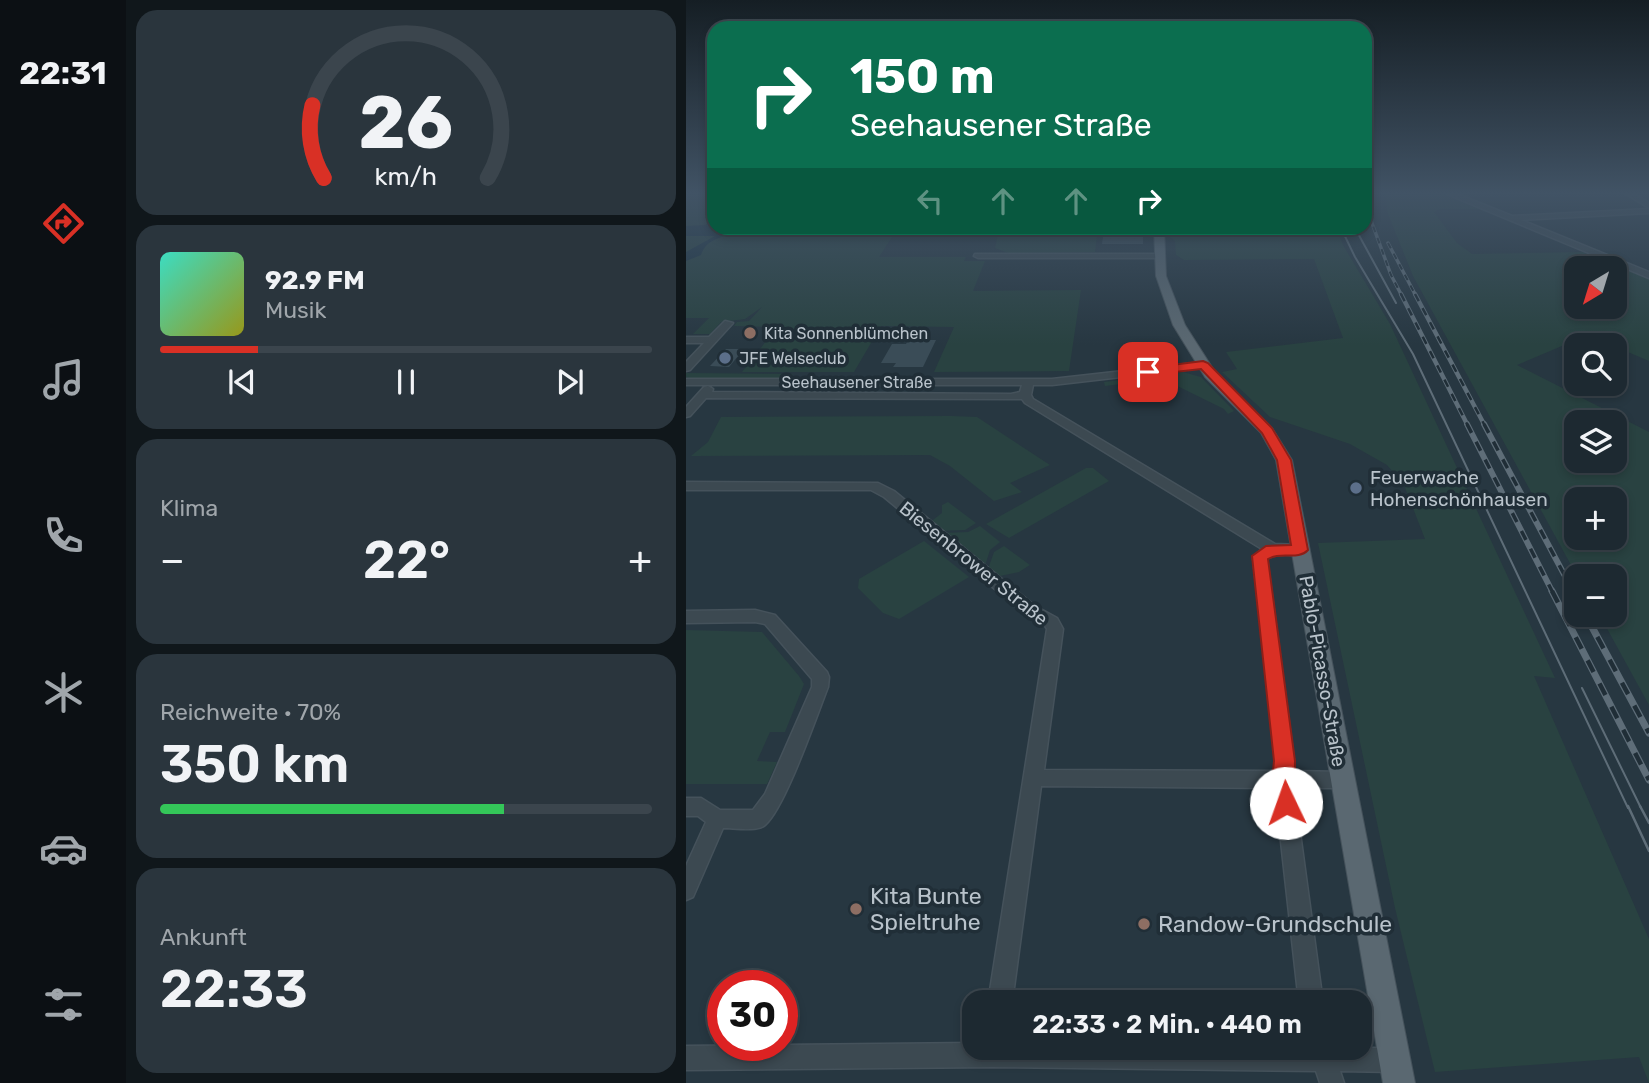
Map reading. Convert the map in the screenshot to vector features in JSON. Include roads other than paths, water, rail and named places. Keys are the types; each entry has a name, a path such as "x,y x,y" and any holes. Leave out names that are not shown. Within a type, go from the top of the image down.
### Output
{"main road":[{"name":"Pablo-Picasso-Straße","path":"1159,245 1161,276 1171,308 1203,365 1267,431 1280,450 1397,1072"}],"street":[{"path":"1574,245 1649,275"},
{"path":"978,256 1159,256"},
{"path":"686,368 728,323"},
{"path":"686,341 712,340"},
{"name":"Seehausener Straße","path":"686,382 1072,381 1203,365"},
{"path":"686,414 713,382"},
{"path":"1028,382 1025,395 1029,401 1272,550"},
{"name":"Seehausener Straße","path":"702,395 1025,395"},
{"name":"Biesenbrower Straße","path":"686,486 873,486 881,489 1030,610 1051,622 1055,629 1002,990"},
{"path":"1300,550 1272,550 1260,556 1285,761 1283,779 1309,990"},
{"path":"686,617 755,616 770,619 821,677 820,687 772,800 758,819 717,819 701,807 686,807"},
{"name":"Pablo-Picasso-Straße","path":"1033,778 1343,779"},
{"path":"686,890 717,819"},
{"path":"686,1058 962,1052"},
{"path":"1324,1060 1332,1083"},
{"path":"1349,1060 1397,1072"}],"water":[{"path":"700,245 707,245 701,255 686,261 686,252"}],"tram line":[{"path":"1349,245 1413,354 1628,808"},
{"path":"1364,245 1396,303"},
{"path":"1582,688 1640,806"},
{"path":"1628,806 1649,851"},
{"path":"1640,806 1649,823"}],"railway":[{"path":"1380,245 1402,296"},
{"path":"1389,245 1416,296"},
{"path":"1401,294 1468,426"},
{"path":"1415,294 1485,426"},
{"path":"1467,424 1553,593"},
{"path":"1484,424 1564,574"},
{"path":"1552,591 1649,780"},
{"path":"1592,627 1649,733"}],"place":[{"name":"Kita Sonnenblümchen","path":"750,333"},
{"name":"JFE Welseclub","path":"725,358"},
{"name":"Feuerwache Hohenschönhausen","path":"1356,488"},
{"name":"Kita Bunte Spieltruhe","path":"856,909"},
{"name":"Randow-Grundschule","path":"1144,924"}]}
